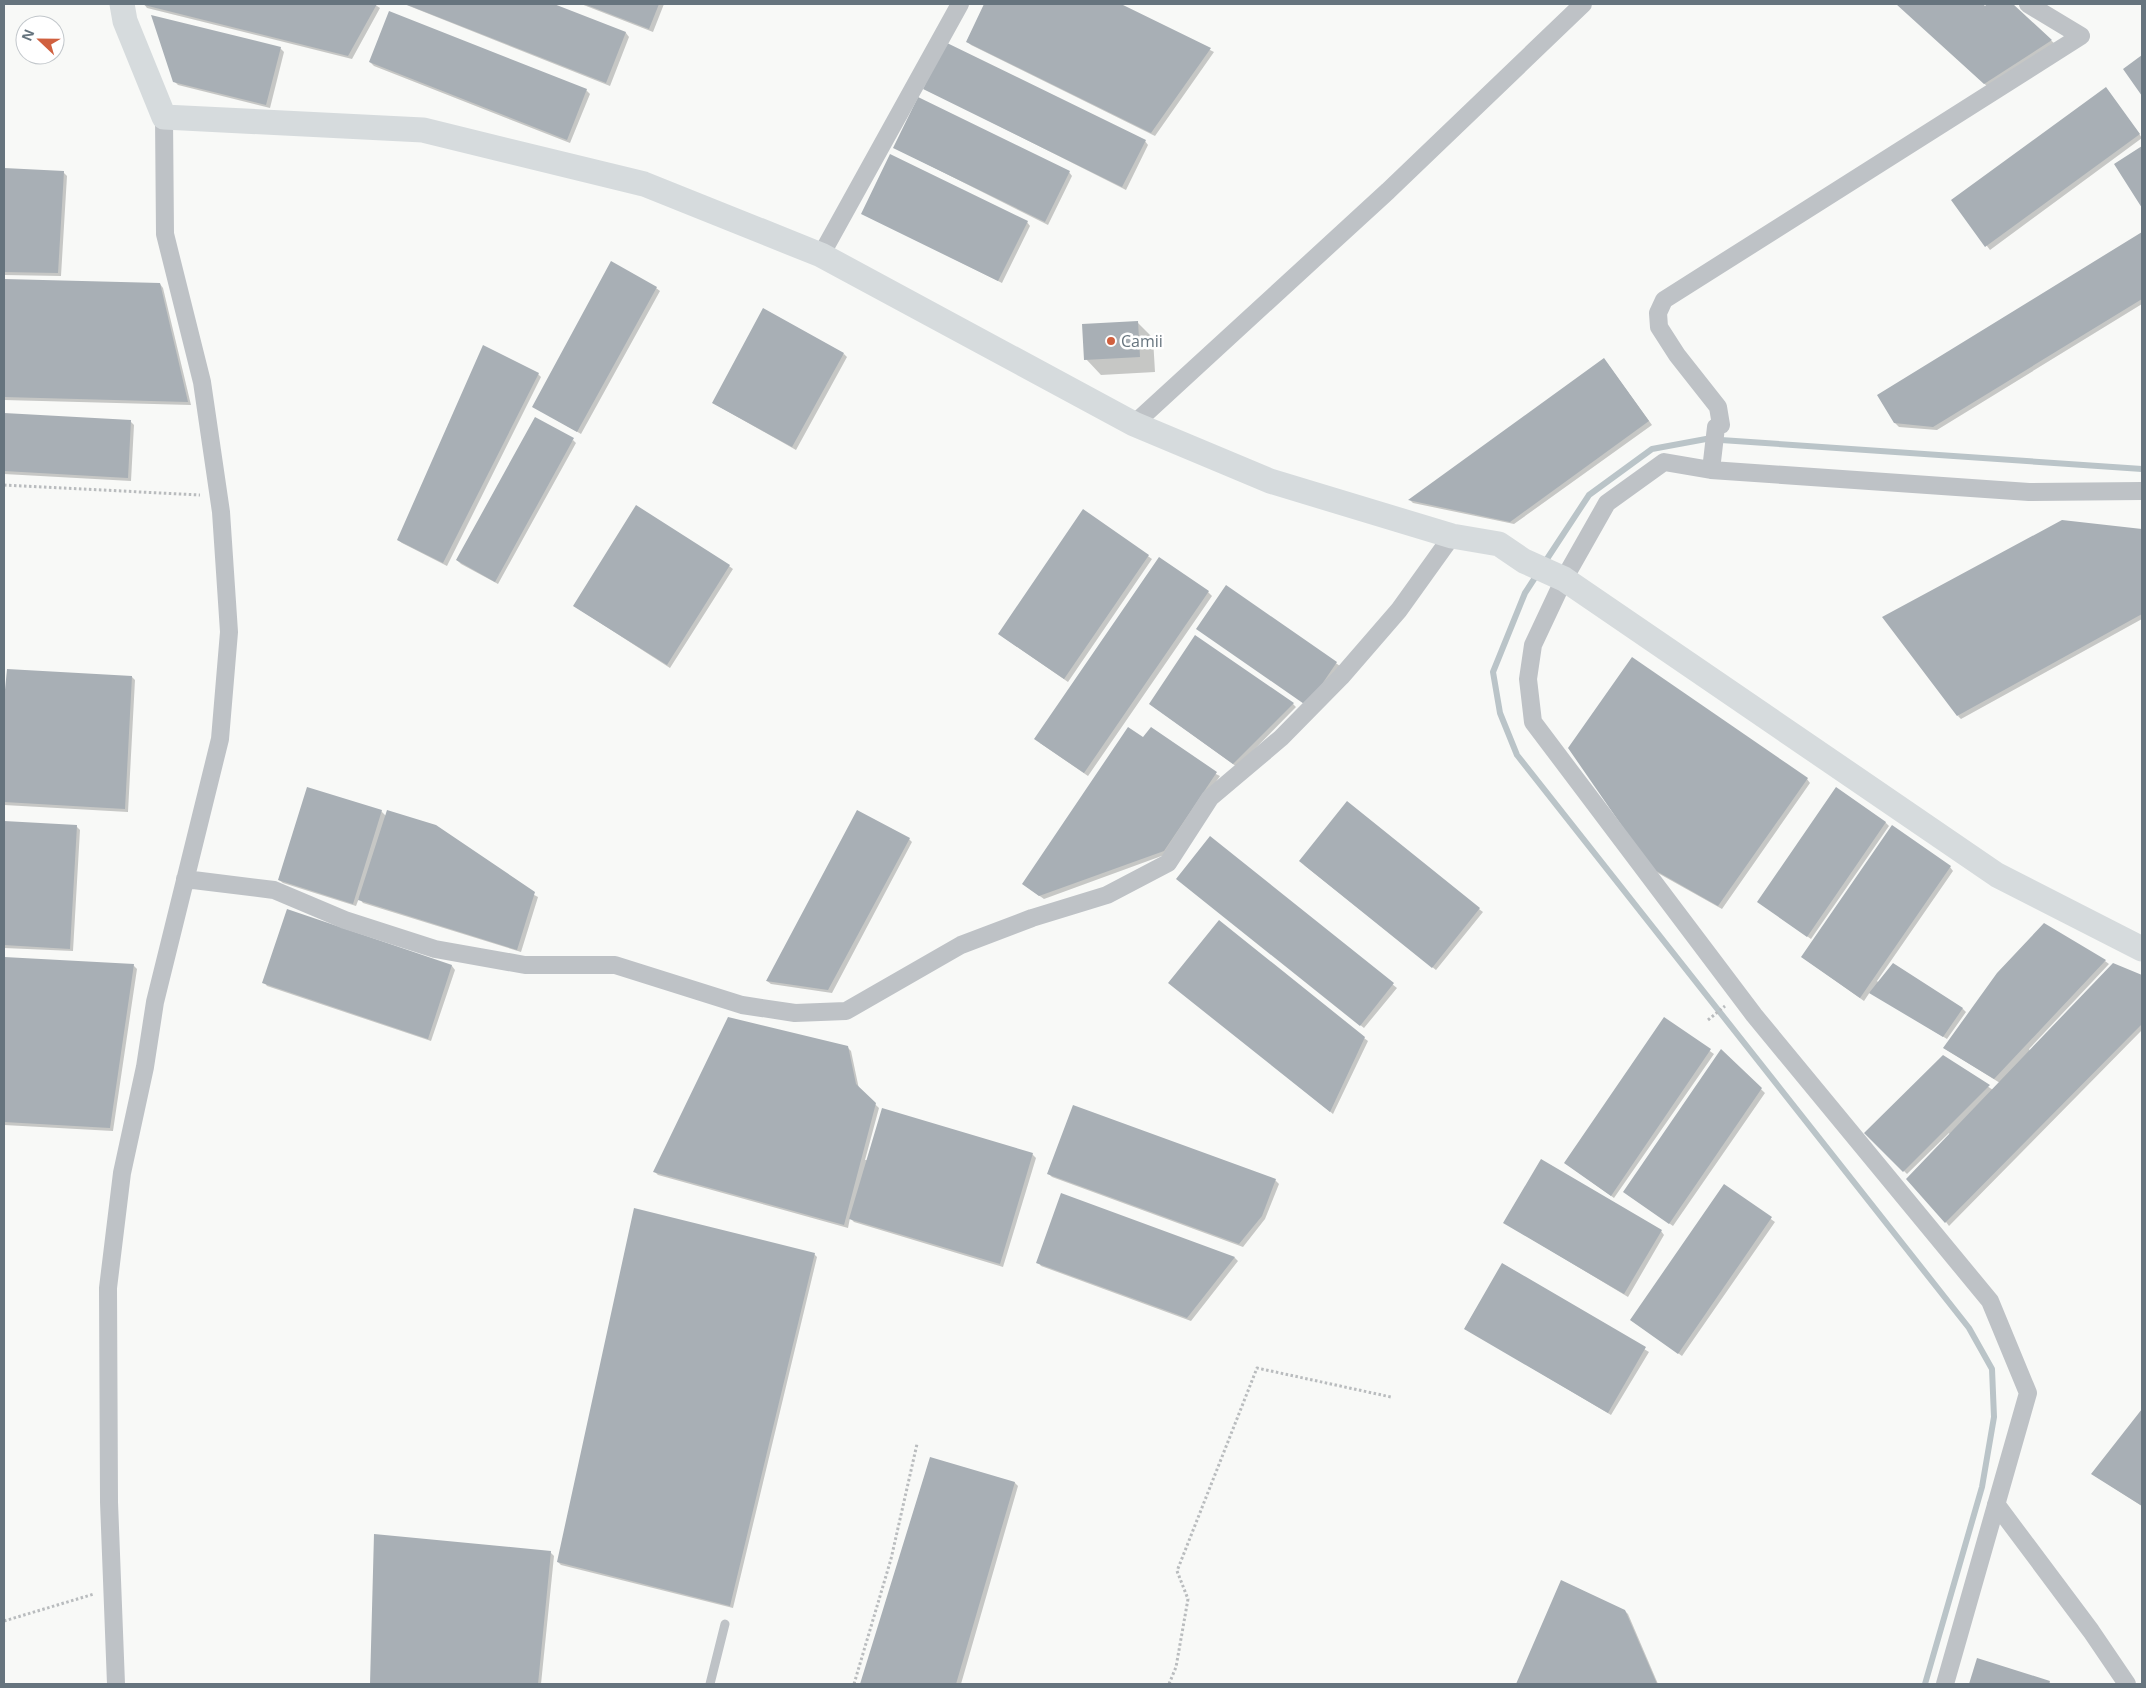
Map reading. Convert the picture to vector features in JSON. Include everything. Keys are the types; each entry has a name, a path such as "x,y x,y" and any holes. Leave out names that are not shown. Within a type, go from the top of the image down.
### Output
{"street":[{"path":"116,1684 109,1502 108,1288 122,1173 145,1067 154,1002 186,879 221,729 229,632 218,496 202,382 166,234 164,118 125,21 122,4"},
{"path":"821,255 960,4"},
{"path":"1134,424 1388,191 1583,4"},
{"path":"1713,461 1716,428 1721,425 1718,407 1676,355 1659,327 1658,313 1664,300 2081,36 2028,4"},
{"path":"164,118 423,130 644,184 821,255 1134,424 1270,481 1452,536 1499,544 1524,561 1558,577 1997,875 2142,949"},
{"path":"1945,1684 2028,1393 1990,1301 1754,1015 1533,722 1528,679 1533,645 1558,577 1607,503 1664,462 1713,461 2029,492 2142,492"},
{"path":"186,879 274,890 345,920 435,949 525,965 615,965 742,1005 795,1012 846,1011 961,945 1032,918 1107,895 1168,864 1210,798 1281,738 1341,677 1398,610 1452,536"},
{"path":"1996,1504 2091,1631 2127,1684"}],"lane":[{"path":"710,1684 725,1624"}],"path":[{"path":"4,485 218,496"},
{"path":"1169,1684 1176,1667 1188,1599 1177,1571 1257,1368 1391,1397"},
{"path":"854,1684 891,1559 917,1444"},
{"path":"4,1621 112,1589"}],"building":[{"path":"140,4 377,4 348,56"},
{"path":"405,4 554,4 626,32 606,83"},
{"path":"584,4 659,4 649,29"},
{"path":"984,4 1121,4 1211,48 1151,133 966,42"},
{"path":"1896,4 1983,4 1985,6 1987,4 2013,4 2052,40 1984,84"},
{"path":"389,11 587,89 567,140 369,62"},
{"path":"151,15 281,47 266,105 173,82"},
{"path":"945,42 1146,140 1122,187 923,89"},
{"path":"2142,55 2142,96 2123,69"},
{"path":"2106,87 2140,134 1985,247 1951,200"},
{"path":"918,97 1070,171 1045,222 893,148"},
{"path":"2142,146 2142,208 2114,164"},
{"path":"890,154 1028,221 998,281 861,214"},
{"path":"4,168 64,171 58,273 4,272"},
{"path":"2142,232 2142,299 1933,427 1894,423 1877,395"},
{"path":"611,261 657,287 577,432 532,407"},
{"path":"4,279 160,283 188,402 4,397"},
{"path":"763,308 844,353 792,447 712,403"},
{"name":"Camii","path":"1138,321 1140,357 1084,360 1082,324"},
{"path":"483,345 539,373 443,563 397,540"},
{"path":"1604,358 1649,421 1510,522 1408,500"},
{"path":"4,413 131,420 128,478 4,471"},
{"path":"535,417 574,438 495,582 456,560"},
{"path":"636,505 730,565 667,665 573,606"},
{"path":"1083,509 1149,555 1064,679 998,634"},
{"path":"2062,520 2142,529 2142,614 1957,716 1882,617"},
{"path":"1159,557 1209,591 1084,773 1034,739"},
{"path":"1226,585 1337,662 1307,706 1196,629"},
{"path":"1195,635 1294,703 1233,764 1149,704"},
{"path":"1632,657 1808,778 1718,906 1651,868 1568,748"},
{"path":"7,669 132,676 125,809 4,802 4,700"},
{"path":"1128,727 1143,737 1151,727 1217,772 1164,851 1039,896 1022,884"},
{"path":"307,787 382,810 353,904 278,880"},
{"path":"1836,787 1886,822 1807,937 1757,902"},
{"path":"1347,801 1480,908 1432,968 1299,861"},
{"path":"387,810 436,825 535,892 517,950 358,900"},
{"path":"857,810 910,838 828,990 766,981"},
{"path":"4,821 77,825 70,949 4,945"},
{"path":"1892,825 1951,866 1860,998 1801,957"},
{"path":"1210,836 1394,983 1360,1026 1176,879"},
{"path":"287,909 452,965 428,1039 262,983"},
{"path":"1219,920 1365,1037 1330,1112 1168,983"},
{"path":"2044,923 2106,960 1994,1079 1943,1048 1997,973"},
{"path":"4,957 134,964 110,1128 4,1122"},
{"path":"1893,963 1963,1008 1943,1037 1869,993"},
{"path":"2113,963 2142,975 2142,1024 1945,1223 1906,1179"},
{"path":"728,1017 848,1046 856,1084 876,1103 844,1225 653,1172"},
{"path":"1664,1017 1711,1049 1611,1196 1564,1163"},
{"path":"1721,1049 1762,1088 1669,1224 1623,1192"},
{"path":"1943,1055 1990,1085 1903,1172 1864,1133"},
{"path":"1073,1105 1276,1179 1262,1216 1239,1244 1047,1174"},
{"path":"882,1108 1033,1153 1000,1264 849,1219"},
{"path":"1541,1159 1662,1230 1624,1294 1503,1223"},
{"path":"1724,1184 1772,1217 1678,1354 1630,1320"},
{"path":"1061,1193 1235,1257 1187,1318 1036,1263"},
{"path":"634,1208 815,1253 730,1606 557,1562"},
{"path":"1502,1263 1646,1347 1608,1413 1464,1329"},
{"path":"2142,1409 2142,1506 2091,1474"},
{"path":"930,1457 1015,1482 956,1684 860,1684"},
{"path":"374,1534 551,1551 538,1684 370,1684"},
{"path":"1561,1580 1625,1610 1657,1684 1516,1684"},
{"path":"1977,1658 2050,1681 2049,1684 1969,1684"}],"waterway":[{"path":"1543,565 1589,495 1652,449 1706,439 2142,469"},
{"path":"1538,573 1525,593 1493,672 1500,713 1517,755 1969,1328 1992,1369 1994,1417 1982,1487 1925,1684"}],"place":[{"name":"Camii","path":"1111,341"}]}
